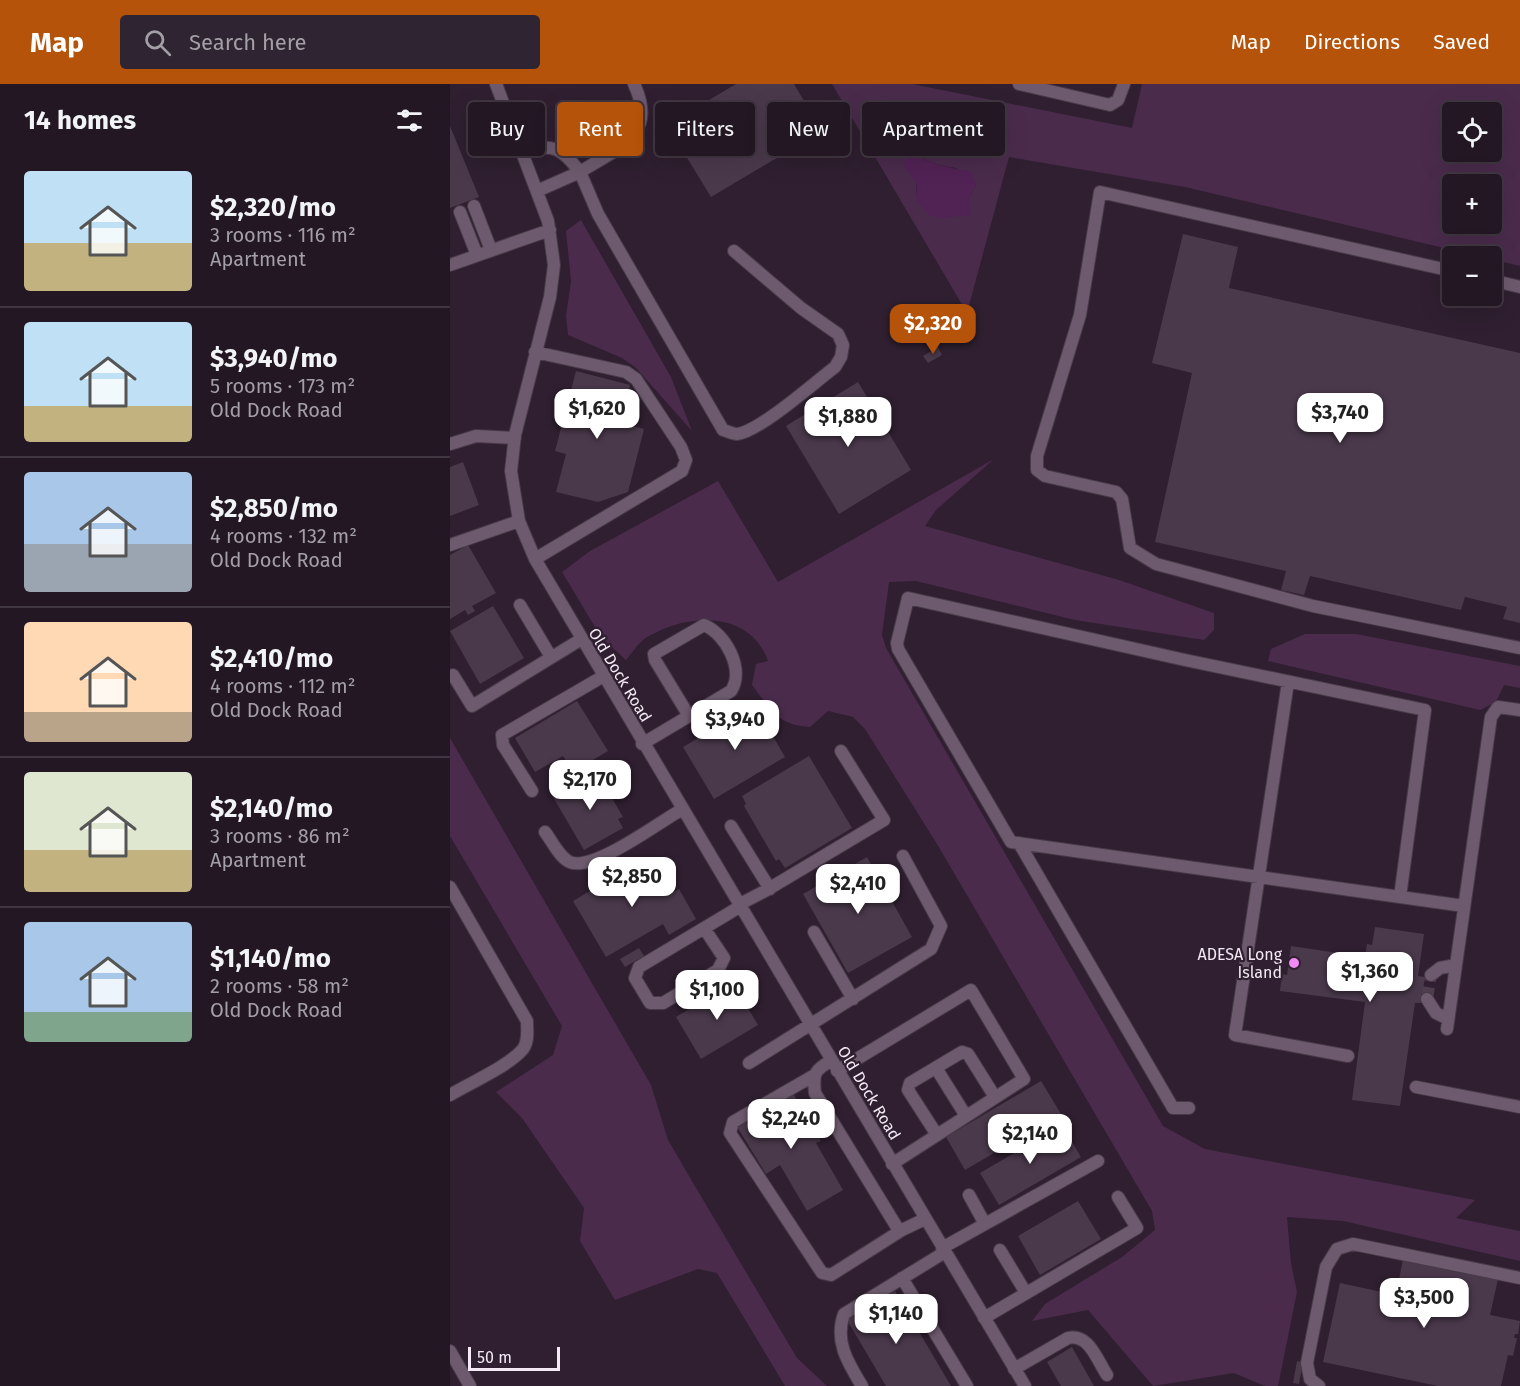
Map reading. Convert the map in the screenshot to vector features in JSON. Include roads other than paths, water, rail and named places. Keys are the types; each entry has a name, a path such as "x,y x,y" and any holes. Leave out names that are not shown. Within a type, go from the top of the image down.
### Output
{"street":[{"name":"Old Dock Road","path":"496,84 503,102"},
{"path":"537,191 580,172 636,135 642,119 642,106 634,84"},
{"path":"1019,84 1110,105 1118,100 1124,84"},
{"path":"545,147 561,151 580,172 598,214 723,430 736,434 748,430 774,414 835,367 841,357 843,345 838,333 801,308 734,251"},
{"name":"Old Dock Road","path":"523,156 550,230 554,265 550,297 514,438 511,471 519,520 534,559 602,678 1024,1386"},
{"path":"1442,269 1100,192 1080,315 1037,456 1037,470 1045,476 1116,492 1122,499 1130,548 1156,564 1325,609 1520,648"},
{"path":"474,206 491,250"},
{"path":"460,212 477,255"},
{"path":"450,265 550,230"},
{"path":"1502,282 1520,286"},
{"path":"534,559 682,471 686,460 681,447 636,379 626,372 536,352"},
{"path":"450,444 476,436 514,438"},
{"path":"450,545 519,520"},
{"path":"1400,897 1425,710 908,598 897,643 898,649 1011,842 1259,876 1400,897 1464,906"},
{"path":"519,605 551,657"},
{"path":"642,744 731,691 737,677 736,665 713,630 704,625 654,654 655,660 689,716"},
{"path":"453,675 472,706 580,640"},
{"path":"532,791 503,745 502,735 602,678"},
{"path":"1288,682 1235,1035 1348,1056"},
{"path":"1427,999 1447,1024 1491,717 1498,707 1520,710"},
{"path":"704,928 724,958 718,970 663,1003 650,1003 635,978 639,967 739,906 884,820 841,751"},
{"path":"545,832 566,860 572,863 583,863 612,851 681,810"},
{"path":"731,826 770,889"},
{"path":"1019,843 1173,1108 1189,1108"},
{"path":"749,1063 931,949 941,926 903,856"},
{"path":"450,887 527,1021 528,1035 524,1047 514,1057 450,1095"},
{"path":"814,932 853,999"},
{"path":"1431,975 1440,968 1456,964"},
{"path":"892,1164 1024,1079 971,990 834,1066 816,1069 813,1076 815,1093 898,1229 902,1230"},
{"path":"937,1135 908,1090 910,1083 962,1052 968,1054 995,1097"},
{"path":"936,1068 966,1116"},
{"path":"813,1076 733,1122 730,1134 822,1273 831,1275 902,1230 925,1219"},
{"path":"1416,1087 1520,1107"},
{"path":"862,1386 847,1361 838,1329 844,1314 985,1224 1051,1190 1098,1161"},
{"path":"969,1195 985,1224"},
{"path":"984,1318 1137,1228 1118,1197"},
{"path":"1319,1386 1310,1378 1307,1364 1326,1267 1337,1249 1353,1244 1520,1278"},
{"path":"1000,1250 1026,1293"},
{"path":"902,1278 967,1386"},
{"path":"1014,1369 1068,1338 1077,1336 1084,1339 1107,1375"},
{"path":"450,1351 470,1386"}],"tunnel":[{"path":"1427,999 1431,975"}],"place":[{"name":"ADESA Long Island","path":"1294,963"}]}
